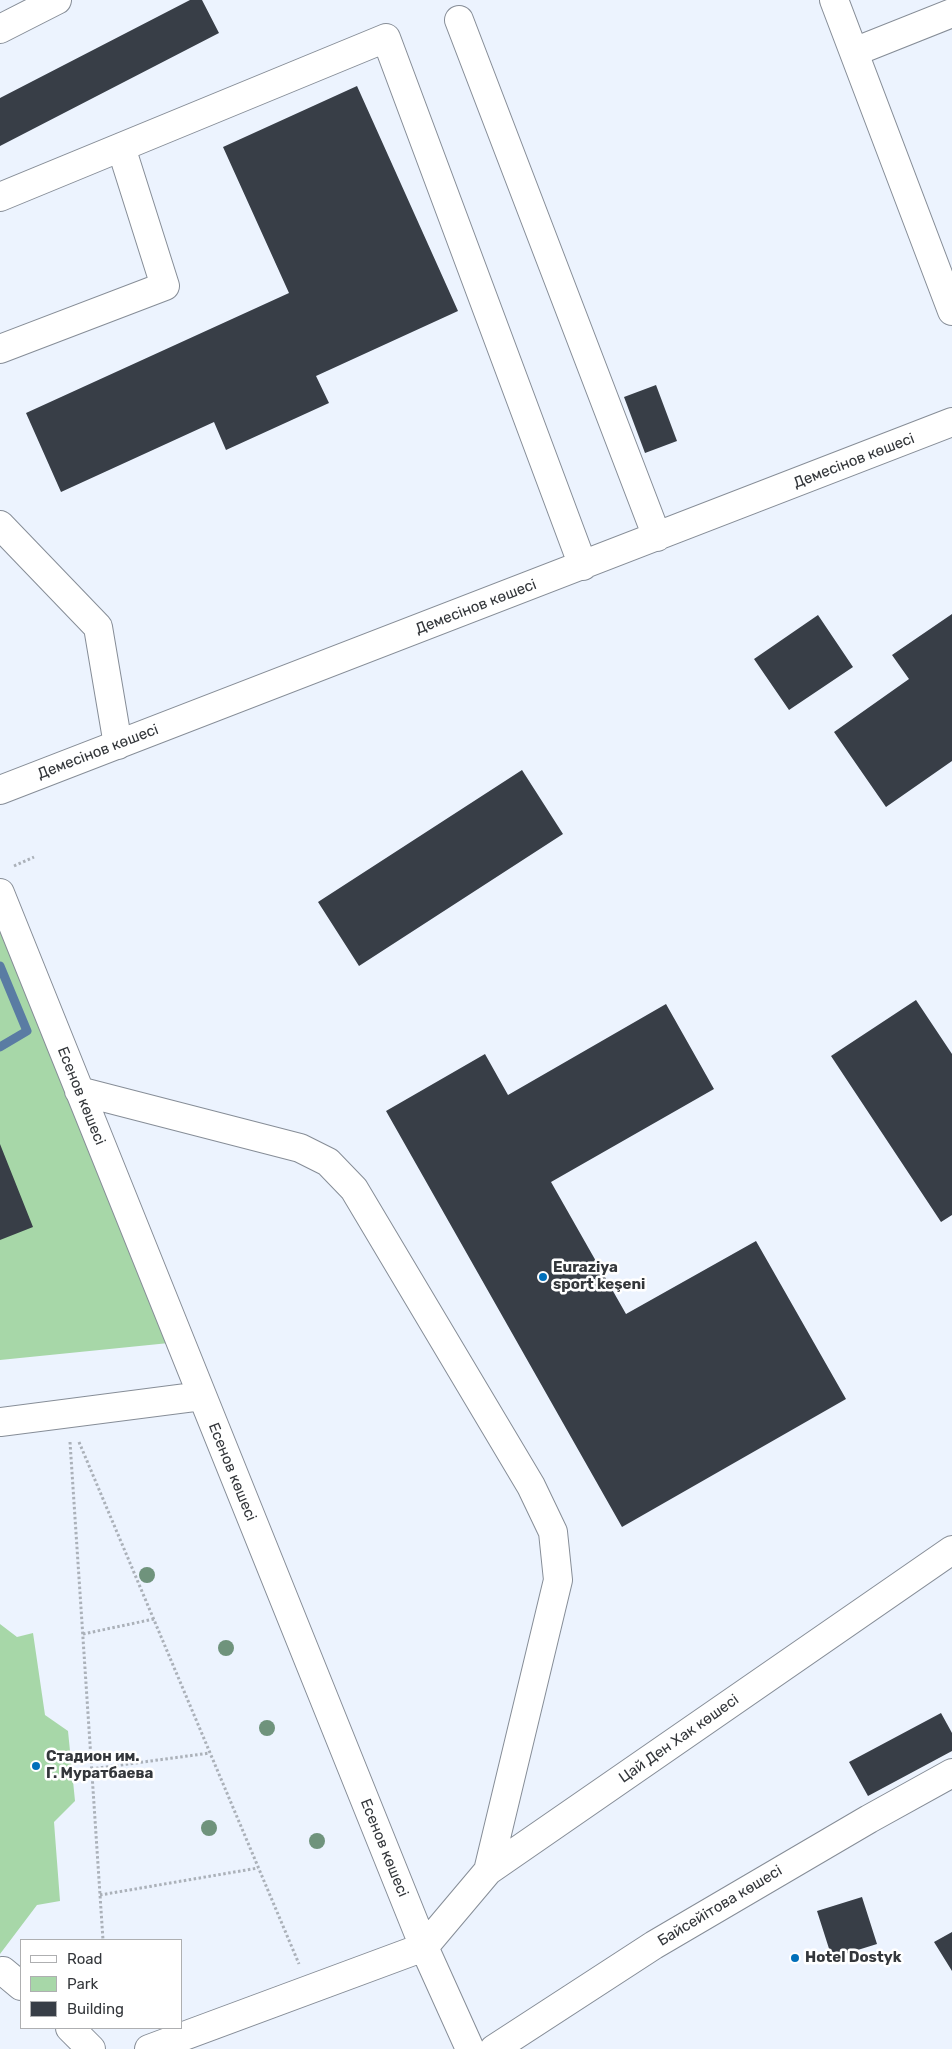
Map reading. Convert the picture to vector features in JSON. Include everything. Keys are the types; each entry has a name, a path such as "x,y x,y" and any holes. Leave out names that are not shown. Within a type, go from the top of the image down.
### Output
{"street":[{"path":"834,0 952,311"},
{"path":"0,29 44,3"},
{"path":"854,52 952,13"},
{"path":"459,20 657,537"},
{"path":"0,197 386,38 583,566"},
{"path":"0,349 165,286 121,147"},
{"name":"Демесінов көшесі","path":"0,790 952,422"},
{"path":"0,525 98,627 118,745"},
{"name":"Есенов көшесі","path":"4,881 79,1091 424,1947 470,2049"},
{"path":"79,1091 300,1148 328,1162 354,1190 532,1486 553,1532 558,1580 488,1871"},
{"path":"0,1422 202,1396"},
{"name":"Цай Ден Хак көшесі","path":"424,1947 488,1871 952,1550"},
{"name":"Байсейітова көшесі","path":"494,2049 654,1945 869,1819 952,1773"},
{"path":"150,2049 424,1947"},
{"path":"71,2029 91,2049"}],"path":[{"path":"4,881 34,856"},
{"path":"68,1414 310,1990"},
{"path":"68,1414 103,1939"},
{"path":"83,1634 154,1619"},
{"path":"91,1769 210,1753"},
{"path":"100,1895 258,1868"}],"green space":[{"path":"0,900 179,1342 0,1360"},
{"name":"Стадион им. Г. Муратбаева","path":"0,1624 17,1637 33,1633 45,1715 68,1731 75,1801 54,1822 60,1901 37,1905 0,1954"}],"building":[{"path":"190,0 202,0 219,33 0,146 0,98"},
{"path":"357,86 458,311 316,376 329,403 226,450 214,422 61,492 26,413 289,293 223,147"},
{"path":"656,385 677,441 645,453 624,397"},
{"path":"952,614 952,761 886,807 834,732 909,679 892,655"},
{"path":"818,615 853,667 789,710 754,659"},
{"path":"522,770 563,834 359,966 318,902"},
{"path":"916,1000 952,1054 952,1215 941,1222 831,1056"},
{"name":"Euraziya sport keşeni","path":"666,1004 714,1089 551,1182 626,1314 756,1241 846,1399 622,1527 386,1111 485,1054 508,1095"},
{"path":"0,1144 33,1227 0,1240"},
{"path":"941,1713 952,1733 952,1751 868,1796 849,1762"},
{"path":"862,1897 877,1944 832,1958 817,1911"},
{"path":"952,1932 952,1971 934,1942"}],"waterway":[{"path":"0,966 27,1031 0,1047"}],"place":[{"name":"Euraziya sport keşeni","path":"543,1277"},
{"name":"Стадион им. Г. Муратбаева","path":"36,1766"},
{"name":"Hotel Dostyk","path":"795,1958"}]}
